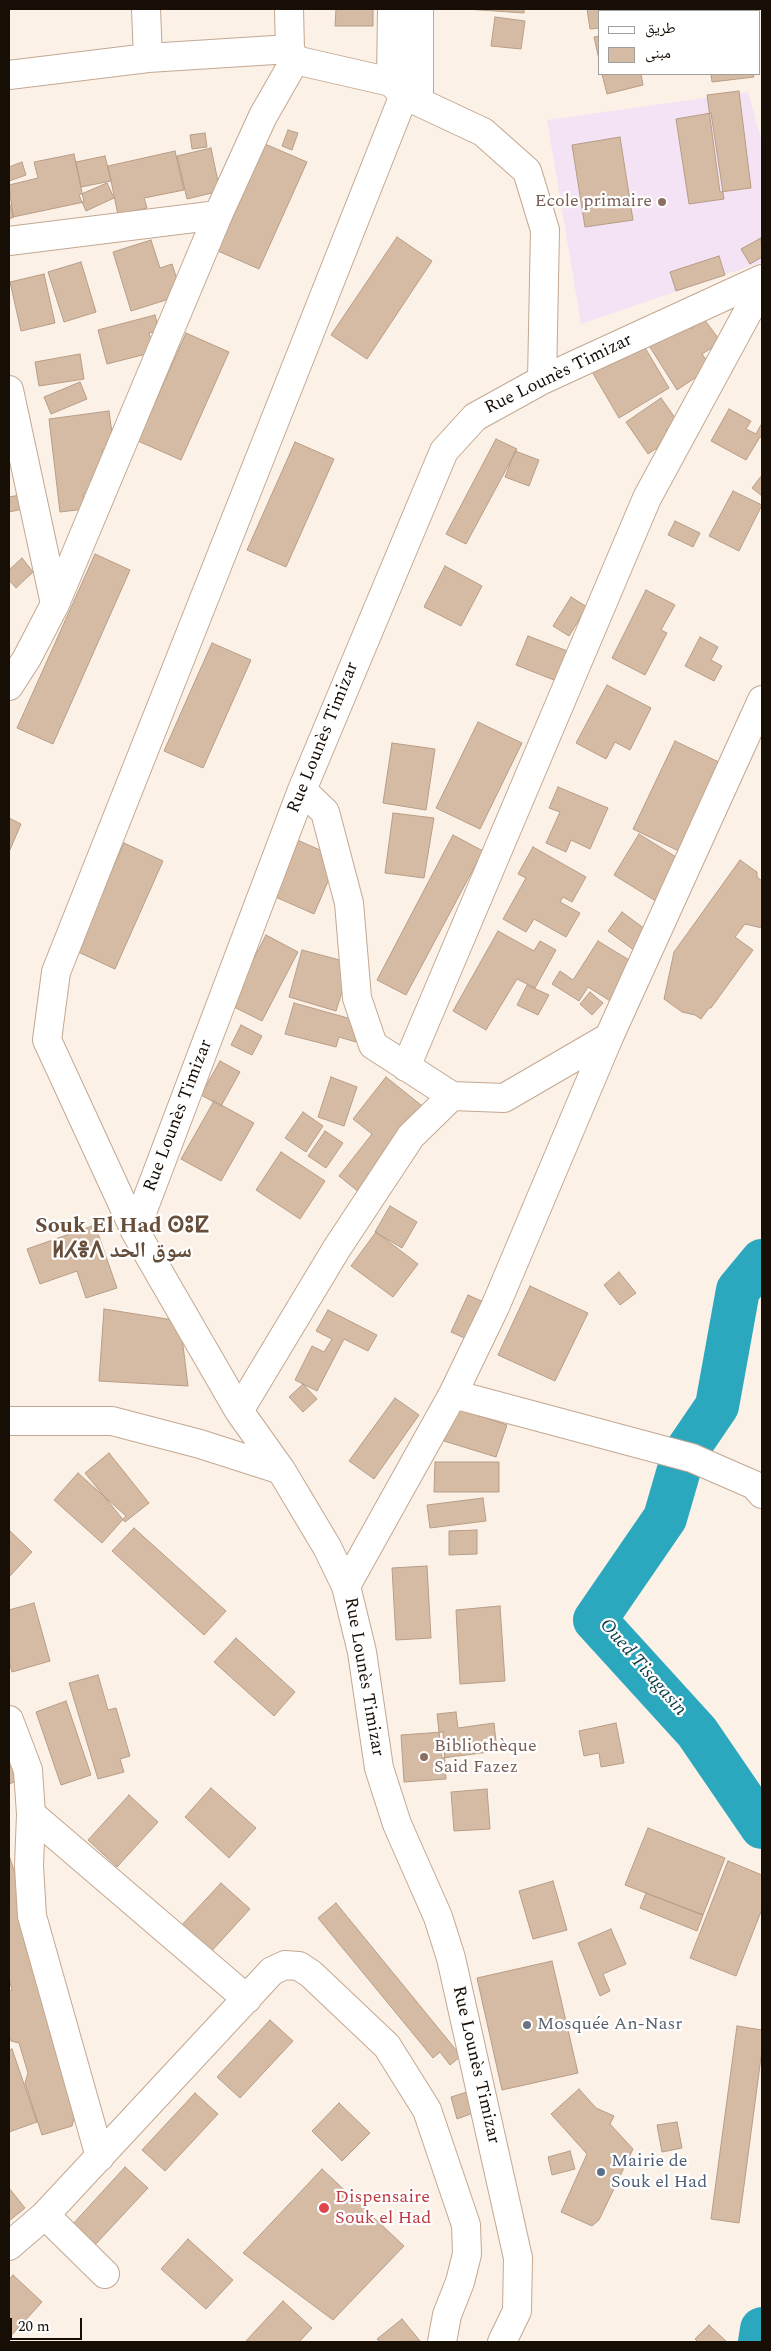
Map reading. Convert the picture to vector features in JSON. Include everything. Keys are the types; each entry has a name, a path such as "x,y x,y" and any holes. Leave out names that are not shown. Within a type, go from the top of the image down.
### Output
{"street":[{"path":"146,9 148,58"},
{"path":"9,686 24,664 55,604 218,215 292,55 289,9"},
{"path":"392,9 404,93"},
{"path":"135,1232 47,1040 56,972 404,93 419,9"},
{"path":"9,75 148,58 292,55 404,93 483,132 527,171 545,230 542,380"},
{"path":"9,242 218,215"},
{"name":"Rue Lounès Timizar","path":"502,2342 517,2310 518,2258 451,1958 438,1917 397,1824 379,1768 362,1652 346,1586 327,1547 281,1470 239,1410 135,1232 302,790 444,452 475,417 542,380 762,280"},
{"path":"406,1067 647,498 762,286"},
{"path":"9,390 55,604"},
{"path":"346,1586 453,1394 495,1307 610,1037 762,700"},
{"path":"302,790 325,812 349,902 357,998 373,1045 452,1096 504,1098 610,1037"},
{"path":"239,1410 337,1248 410,1136 452,1096"},
{"path":"453,1394 692,1458 754,1485 762,1494"},
{"path":"9,1421 112,1421 200,1444 281,1470"},
{"path":"9,1720 28,1770 31,1814 29,1866 32,1916 100,2157"},
{"path":"31,1814 247,1999"},
{"path":"9,2246 45,2215 272,1971 285,1965 299,1966 311,1974 387,2046 426,2110 466,2225 467,2254 460,2282 447,2315 442,2342"},
{"path":"45,2215 104,2274"}],"shaded area":[{"name":"Ecole primaire","path":"748,92 762,142 762,262 581,324 547,120"}],"building":[{"path":"336,9 373,9 373,26 335,26"},
{"path":"465,9 524,9 524,13"},
{"path":"587,9 653,9 598,10 598,28 590,29"},
{"path":"714,9 750,9 750,10"},
{"path":"495,17 525,21 521,49 491,46"},
{"path":"598,36 598,55 594,37"},
{"path":"602,75 641,75 643,85 607,94"},
{"path":"711,75 753,75 754,77 712,82"},
{"path":"739,91 751,188 720,192 707,95"},
{"path":"711,113 724,199 689,204 676,119"},
{"path":"288,130 298,133 292,150 282,146"},
{"path":"205,133 207,147 192,149 190,135"},
{"path":"620,137 633,220 585,227 572,145"},
{"path":"265,144 307,162 259,269 218,251"},
{"path":"211,148 220,191 187,199 177,156"},
{"path":"175,151 184,190 144,198 147,208 118,215 108,166"},
{"path":"74,154 84,202 13,217 9,185 38,178 34,162"},
{"path":"105,156 111,181 81,187 76,162"},
{"path":"22,162 26,175 9,181 9,167"},
{"path":"107,183 114,198 86,211 79,195"},
{"path":"9,202 14,217 9,219"},
{"path":"397,237 432,261 367,359 331,335"},
{"path":"761,238 762,257 750,264 741,249"},
{"path":"151,240 160,268 172,264 182,295 131,311 113,252"},
{"path":"719,256 725,275 676,291 670,272"},
{"path":"81,262 96,312 64,322 48,272"},
{"path":"44,274 55,323 21,331 10,282"},
{"path":"155,315 159,331 149,333 154,352 107,364 98,330"},
{"path":"685,319 691,329 704,319 721,342 702,354 711,367 677,390 648,344"},
{"path":"186,333 229,352 181,460 138,441"},
{"path":"641,341 669,388 619,418 591,370"},
{"path":"80,354 84,379 39,386 35,362"},
{"path":"80,382 87,399 51,414 44,397"},
{"path":"661,398 678,422 666,430 672,438 648,454 626,422"},
{"path":"729,409 751,421 746,429 756,434 762,423 762,438 760,437 746,460 711,441"},
{"path":"109,411 114,448 102,449 105,475 92,477 94,492 83,494 85,509 60,512 49,419"},
{"path":"496,439 517,449 466,544 446,534"},
{"path":"295,442 334,459 286,567 247,550"},
{"path":"515,451 539,460 529,486 505,477"},
{"path":"762,475 762,496 752,488"},
{"path":"733,491 762,505 739,551 709,536"},
{"path":"20,495 23,509 9,512 9,497"},
{"path":"675,521 700,533 693,547 668,535"},
{"path":"95,554 130,570 53,744 17,728"},
{"path":"22,558 33,572 16,588 9,580 9,570"},
{"path":"445,566 482,586 461,626 424,607"},
{"path":"646,590 675,605 661,630 667,633 645,675 612,658"},
{"path":"571,597 587,607 569,636 553,626"},
{"path":"528,636 570,652 559,682 516,665"},
{"path":"700,637 718,647 711,660 722,666 714,681 685,666"},
{"path":"212,643 251,660 203,768 164,751"},
{"path":"607,685 651,708 630,750 615,742 606,759 576,743"},
{"path":"478,722 522,743 480,829 436,808"},
{"path":"675,741 727,766 685,854 633,829"},
{"path":"392,743 435,749 426,810 383,803"},
{"path":"558,787 608,808 590,849 571,840 566,852 546,843 560,812 549,808"},
{"path":"393,813 434,818 424,878 385,873"},
{"path":"9,818 21,824 9,852"},
{"path":"639,834 684,862 659,903 614,875"},
{"path":"453,835 483,851 406,995 377,980"},
{"path":"295,839 338,858 314,914 271,895"},
{"path":"124,843 163,861 115,969 76,951"},
{"path":"533,847 586,877 572,902 563,897 560,902 580,913 566,937 534,919 526,932 503,919 526,878 518,874"},
{"path":"740,860 757,872 757,877 762,881 762,928 745,924 735,937 753,950 701,1019 695,1015 682,1012 664,999 674,952"},
{"path":"622,912 649,932 635,951 608,931"},
{"path":"498,931 534,951 540,941 556,950 535,988 517,979 486,1030 453,1011"},
{"path":"266,935 298,952 262,1021 230,1005"},
{"path":"598,941 639,966 615,1004 588,987 579,1001 552,984 560,971 573,980"},
{"path":"302,950 351,963 336,1011 289,997"},
{"path":"527,985 549,995 538,1015 517,1005"},
{"path":"590,992 603,1003 592,1015 580,1004"},
{"path":"294,1003 362,1022 356,1042 339,1037 336,1047 285,1034"},
{"path":"241,1025 262,1036 252,1055 231,1045"},
{"path":"220,1061 240,1072 221,1106 201,1095"},
{"path":"331,1077 357,1087 344,1126 318,1117"},
{"path":"386,1077 426,1109 360,1193 339,1176 372,1134 353,1119"},
{"path":"214,1101 254,1123 221,1181 181,1159"},
{"path":"303,1112 323,1126 306,1152 285,1138"},
{"path":"325,1131 343,1143 326,1168 308,1156"},
{"path":"281,1152 325,1181 300,1219 256,1190"},
{"path":"390,1206 417,1222 402,1248 375,1232"},
{"path":"95,1225 117,1288 86,1298 77,1271 40,1284 27,1249"},
{"path":"376,1232 418,1264 393,1297 351,1266"},
{"path":"619,1272 636,1293 620,1305 604,1285"},
{"path":"530,1286 588,1313 555,1381 498,1355"},
{"path":"468,1295 486,1303 469,1340 451,1332"},
{"path":"104,1309 180,1321 188,1386 99,1381"},
{"path":"328,1310 377,1335 368,1351 344,1339 317,1391 295,1380 312,1346 324,1352 332,1339 316,1331"},
{"path":"303,1384 317,1399 303,1412 289,1397"},
{"path":"395,1398 419,1415 374,1479 349,1461"},
{"path":"455,1408 507,1425 496,1457 444,1441"},
{"path":"109,1453 149,1503 125,1522 85,1473"},
{"path":"435,1462 499,1462 499,1492 434,1492"},
{"path":"78,1473 126,1516 102,1543 54,1500"},
{"path":"483,1498 486,1521 430,1528 427,1505"},
{"path":"134,1528 226,1611 204,1635 112,1551"},
{"path":"9,1530 32,1552 9,1577"},
{"path":"477,1530 477,1554 449,1555 449,1531"},
{"path":"427,1566 431,1638 396,1640 392,1568"},
{"path":"34,1603 50,1661 12,1672 9,1661 9,1610"},
{"path":"500,1606 505,1681 460,1684 456,1610"},
{"path":"236,1638 295,1692 274,1716 214,1662"},
{"path":"98,1675 108,1710 116,1708 130,1756 120,1759 124,1772 98,1779 69,1683"},
{"path":"66,1701 91,1775 61,1785 36,1712"},
{"path":"456,1712 458,1728 494,1723 497,1751 442,1758 437,1714"},
{"path":"616,1723 624,1763 601,1767 599,1753 584,1756 579,1731"},
{"name":"Bibliothèque Said Fazez","path":"443,1732 446,1779 404,1782 401,1735"},
{"path":"16,1755 25,1778 9,1784 9,1758"},
{"path":"211,1788 256,1828 229,1858 185,1817"},
{"path":"487,1789 490,1829 454,1831 451,1792"},
{"path":"129,1795 158,1822 117,1867 88,1840"},
{"path":"648,1828 725,1858 703,1915 625,1885"},
{"path":"9,1855 55,1998 81,2093 72,2126 42,2135 25,2083 28,2073 19,2043 11,2041 9,2036 9,1991 12,1990 9,1979"},
{"path":"728,1861 762,1875 762,1909 736,1976 690,1958"},
{"path":"553,1881 567,1930 533,1939 519,1891"},
{"path":"221,1883 250,1909 209,1954 180,1927"},
{"path":"646,1893 703,1915 697,1931 640,1908"},
{"path":"336,1903 461,2056 450,2065 440,2052 433,2058 318,1918"},
{"path":"611,1929 626,1964 603,1974 610,1991 600,1996 578,1943"},
{"name":"Mosquée An-Nasr","path":"552,1961 578,2073 502,2090 477,1978"},
{"path":"270,2020 293,2041 240,2098 217,2077"},
{"path":"737,2026 762,2030 762,2050 739,2223 711,2219"},
{"path":"12,2049 37,2122 9,2132 9,2050"},
{"name":"Mairie de Souk el Had","path":"579,2089 596,2108 614,2116 610,2124 633,2149 599,2220 592,2226 561,2212 587,2154 551,2114"},
{"path":"470,2091 476,2112 457,2119 451,2097"},
{"path":"195,2093 218,2114 165,2171 142,2150"},
{"path":"339,2103 370,2133 342,2161 312,2131"},
{"path":"677,2122 682,2148 662,2152 657,2125"},
{"path":"570,2151 575,2169 552,2175 548,2157"},
{"path":"125,2167 148,2188 94,2246 72,2225"},
{"name":"Dispensaire Souk el Had","path":"322,2169 404,2246 333,2320 243,2253"},
{"path":"9,2188 25,2208 9,2221"},
{"path":"188,2239 233,2280 206,2309 161,2269"},
{"path":"13,2275 42,2302 9,2338 9,2280"},
{"path":"283,2301 312,2328 299,2342 245,2342"},
{"path":"402,2319 420,2341 380,2342 377,2339"},
{"path":"709,2325 727,2342 698,2342 695,2339"}],"waterway":[{"name":"Oued Tisagasin","path":"762,1261 738,1290 717,1406 683,1456 665,1518 595,1620 697,1732 762,1827"},
{"name":"Oued Tisagasin","path":"760,2342 762,2329"}],"place":[{"name":"Ecole primaire","path":"662,202"},
{"name":"Bibliothèque Said Fazez","path":"424,1757"},
{"name":"Mosquée An-Nasr","path":"527,2025"},
{"name":"Mairie de Souk el Had","path":"601,2172"},
{"name":"Dispensaire Souk el Had","path":"324,2208"}],"district":[{"name":"Souk El Had ⵙⵓⵇ ⵍⵃⴻⴷ سوق الحد","path":"122,1240"}]}
